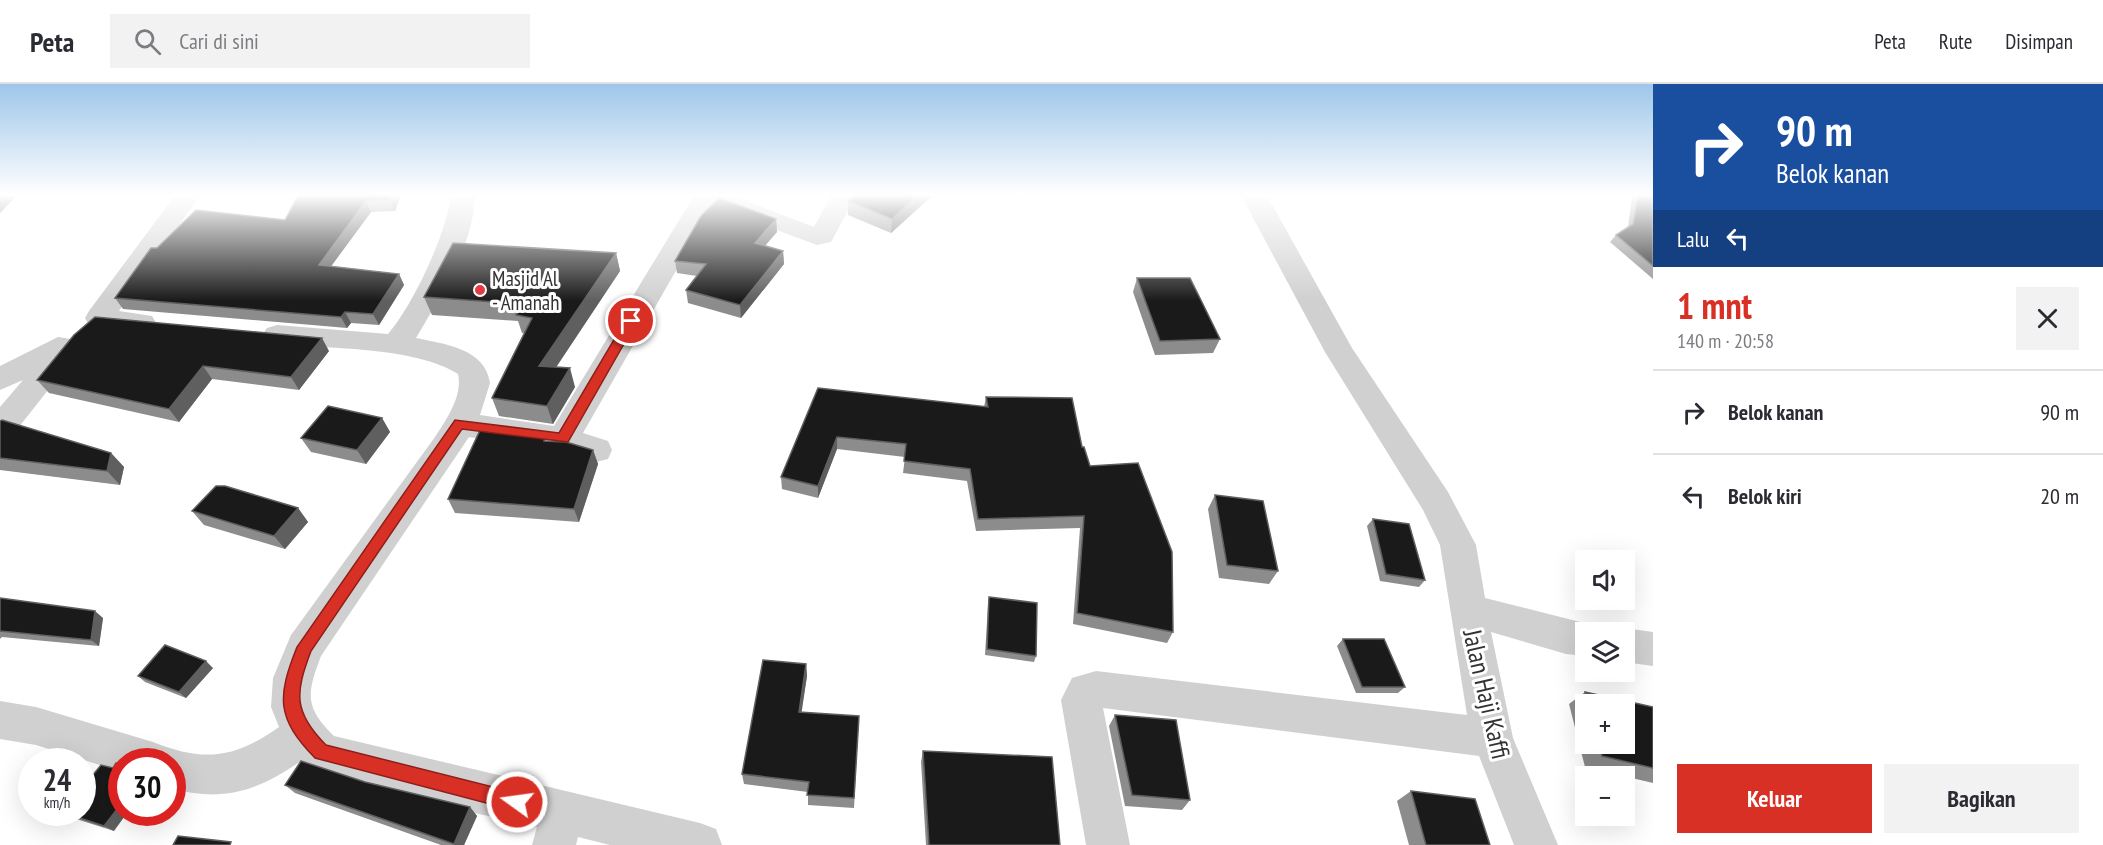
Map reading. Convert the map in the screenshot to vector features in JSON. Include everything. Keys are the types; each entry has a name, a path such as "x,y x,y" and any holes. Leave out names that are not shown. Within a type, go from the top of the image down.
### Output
{"street":[{"path":"0,379 73,339 99,318 163,230"},
{"path":"395,345 402,338 444,259 456,230"},
{"path":"563,439 686,230"},
{"path":"797,230 817,237 822,236 827,230"},
{"name":"Jalan Haji Kaffi","path":"1273,230 1341,352 1436,502 1458,545 1492,738 1536,845"},
{"path":"99,318 174,326"},
{"path":"244,332 395,345 453,358 469,367 475,379 475,388 459,424 305,647 293,678 291,707 303,734 321,752 558,829 700,845"},
{"path":"0,429 73,339"},
{"path":"459,424 563,439 596,450"},
{"path":"1468,609 1575,638"},
{"path":"1635,647 1653,649"},
{"path":"1108,845 1081,700 1086,691 1096,689 1492,738"},
{"path":"0,720 36,726 108,748"},
{"path":"186,770 231,776 266,762 303,734"}],"building":[{"path":"176,230 345,230 319,265 399,274 373,314 345,312 341,317 115,298 151,248 157,248"},
{"path":"693,230 767,230 755,243 783,251 740,305 686,290 706,264 675,261"},
{"path":"1624,230 1653,230 1653,266 1616,235"},
{"path":"453,243 616,253 539,366 570,368 547,406 492,398 532,318 516,315 523,304 424,297"},
{"path":"1137,278 1190,278 1220,339 1160,341"},
{"path":"95,317 322,338 291,377 203,366 169,409 37,380 74,335"},
{"path":"818,388 988,407 986,397 1072,398 1082,447 1084,447 1090,466 1138,463 1172,552 1173,632 1077,613 1084,516 978,519 970,469 904,461 906,444 837,437 818,486 781,477"},
{"path":"328,406 382,418 357,450 301,438"},
{"path":"0,421 111,453 107,471 0,458"},
{"path":"481,428 545,438 544,441 566,442 593,450 574,509 448,499"},
{"path":"216,486 225,486 298,508 274,536 192,511"},
{"path":"1215,495 1263,501 1278,571 1227,565"},
{"path":"1373,519 1409,524 1425,580 1386,574"},
{"path":"989,597 1037,603 1036,656 987,649"},
{"path":"0,598 95,611 91,640 0,631"},
{"path":"1343,639 1384,639 1405,687 1362,687"},
{"path":"165,645 206,661 179,692 138,676"},
{"path":"763,660 806,664 799,712 859,716 854,798 807,795 809,782 742,774"},
{"path":"1635,703 1653,707 1653,768 1602,754 1635,754"},
{"path":"1115,715 1176,720 1190,800 1132,795"},
{"path":"923,751 1052,757 1060,845 929,845"},
{"path":"301,761 365,782 470,807 454,844 285,785"},
{"path":"101,765 108,767 108,821 104,826 96,823 96,771"},
{"path":"1411,791 1475,799 1490,845 1426,845"},
{"path":"178,836 231,842 230,845 173,845"}],"place":[{"name":"Masjid Al - Amanah","path":"480,290"}],"route":[{"path":"517,802 321,752 303,734 291,707 293,678 305,647 459,424 563,439 631,321"}]}
